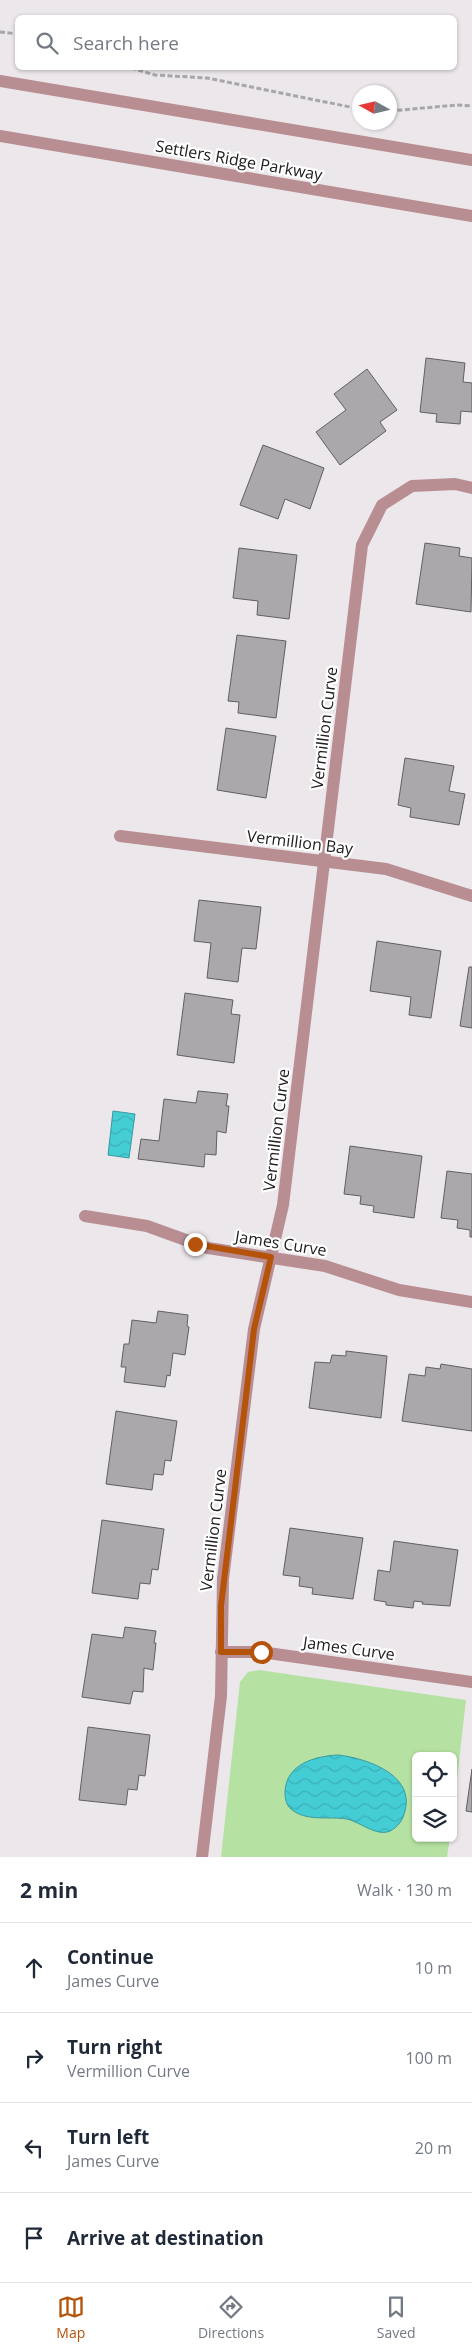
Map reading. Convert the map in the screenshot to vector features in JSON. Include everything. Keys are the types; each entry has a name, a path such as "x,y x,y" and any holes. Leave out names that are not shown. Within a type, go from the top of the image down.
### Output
{"street":[{"path":"0,81 472,160"},
{"name":"Settlers Ridge Parkway","path":"0,136 472,216"},
{"name":"Vermillion Curve","path":"202,1857 221,1696 223,1579 254,1329 283,1205 362,545 382,505 412,486 455,484 472,488"},
{"name":"Vermillion Bay","path":"120,836 386,869 472,896"},
{"name":"James Curve","path":"86,1216 141,1225 208,1248 333,1268 407,1292 472,1302"},
{"name":"James Curve","path":"221,1652 261,1652 472,1682"}],"path":[{"path":"0,32 15,34"},
{"path":"139,70 155,74 207,78 352,107"},
{"path":"397,110 457,105 472,106"}],"green space":[{"path":"259,1670 466,1700 457,1779 457,1752 412,1752 412,1842 449,1842 447,1857 221,1857 240,1682 248,1672"}],"water":[{"path":"113,1111 135,1114 129,1158 108,1155"},
{"path":"338,1755 374,1764 385,1770 403,1787 406,1798 405,1811 400,1823 390,1831 374,1831 347,1819 304,1816 289,1807 285,1792 290,1775 296,1768 303,1763 320,1757"}],"building":[{"path":"426,358 465,363 463,382 472,383 472,412 461,411 460,424 436,422 437,414 420,412"},
{"path":"367,369 397,410 380,422 386,431 340,465 316,432 346,410 334,394"},
{"path":"263,445 324,468 310,509 285,499 278,519 240,505"},
{"path":"425,543 460,548 459,556 472,558 471,612 416,604"},
{"path":"239,548 297,555 289,619 257,615 258,601 233,598"},
{"path":"237,635 286,641 276,718 238,713 239,702 228,701"},
{"path":"226,728 276,736 266,798 217,790"},
{"path":"405,758 454,766 449,791 465,794 459,825 410,817 411,808 398,805"},
{"path":"199,900 261,907 256,949 242,948 238,982 207,978 211,943 194,941"},
{"path":"377,941 441,951 431,1018 409,1015 411,997 370,991"},
{"path":"469,967 472,967 472,1028 460,1026"},
{"path":"185,993 233,1000 231,1014 240,1015 234,1063 177,1055"},
{"path":"198,1091 228,1094 226,1106 229,1106 226,1133 217,1131 216,1155 205,1154 204,1167 138,1159 141,1139 159,1141 164,1099 196,1103"},
{"path":"350,1146 422,1156 414,1218 373,1212 374,1206 360,1204 361,1196 344,1194"},
{"path":"447,1171 472,1174 472,1237 470,1237 470,1230 457,1228 458,1220 441,1218"},
{"path":"158,1311 188,1315 187,1326 189,1327 185,1355 173,1353 170,1376 167,1375 165,1387 124,1382 126,1367 121,1367 124,1344 129,1344 132,1320 156,1323"},
{"path":"346,1351 387,1356 381,1418 309,1408 315,1362 330,1363 332,1355 346,1356"},
{"path":"441,1364 472,1369 472,1431 402,1421 409,1374 425,1376 426,1367 440,1369"},
{"path":"116,1411 177,1421 171,1461 165,1460 163,1475 154,1474 152,1490 106,1484"},
{"path":"102,1520 164,1529 158,1570 152,1569 150,1584 140,1583 138,1599 92,1593"},
{"path":"290,1528 363,1538 353,1599 312,1594 313,1588 299,1586 300,1577 283,1575"},
{"path":"394,1541 458,1550 450,1606 422,1604 423,1602 414,1601 413,1608 386,1605 386,1602 374,1600 378,1570 390,1572"},
{"path":"125,1627 156,1631 153,1670 144,1668 143,1692 133,1691 130,1704 82,1697 92,1634 123,1638"},
{"path":"88,1727 150,1735 145,1776 139,1775 137,1790 128,1789 126,1805 79,1800"},
{"path":"472,1769 472,1812 466,1811"}],"route":[{"path":"195,1244 208,1248 271,1257 254,1329 221,1606 221,1652 261,1652"}]}
